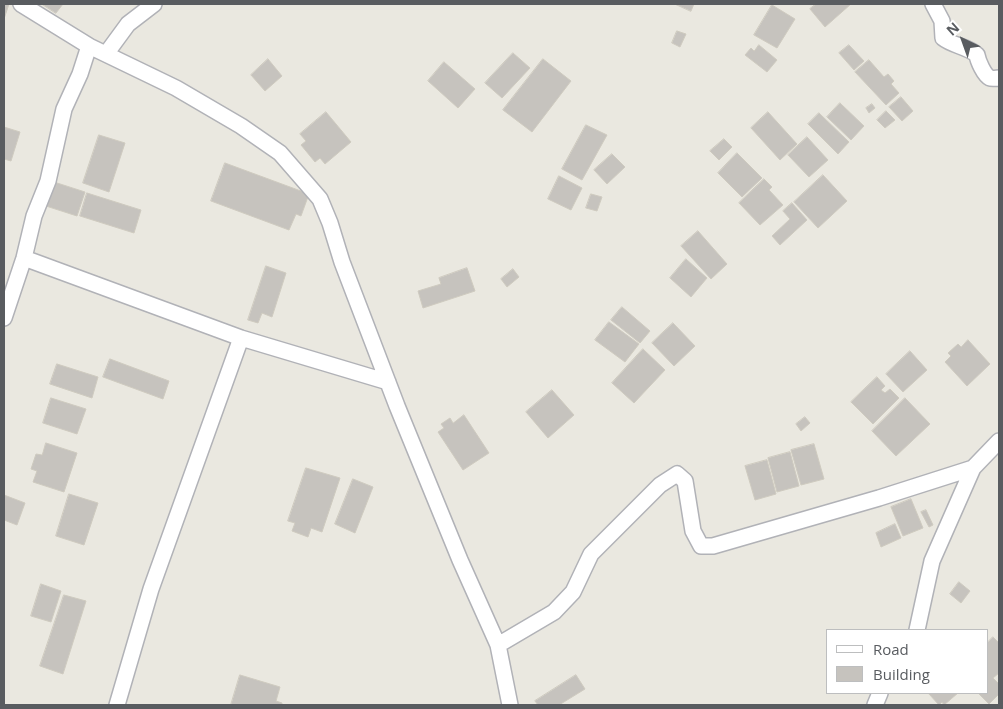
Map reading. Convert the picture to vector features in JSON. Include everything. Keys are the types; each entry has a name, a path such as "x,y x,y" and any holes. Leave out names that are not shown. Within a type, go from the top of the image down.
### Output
{"street":[{"path":"21,4 90,46 176,88 241,126 280,153 320,199 388,382 460,560 498,645 510,705"},
{"path":"106,54 128,24 154,4"},
{"path":"933,4 942,20 943,38 951,44 973,51 987,75 991,78 999,78"},
{"path":"4,318 24,258 34,216 48,181 64,109 90,46"},
{"path":"24,258 241,338 388,382"},
{"path":"117,705 152,589 241,338"},
{"path":"917,629 932,562 973,468 999,441"},
{"path":"498,645 554,612 573,592 591,554 660,485 677,474 685,481 693,531 700,546 713,546 879,498 973,468"}],"building":[{"path":"4,4 9,4 4,19"},
{"path":"42,4 63,4 56,13"},
{"path":"675,4 694,4 691,11"},
{"path":"816,4 851,4 825,27 810,9"},
{"path":"772,5 795,19 777,48 754,35"},
{"path":"677,31 686,34 680,47 672,43"},
{"path":"759,45 777,60 767,72 745,55 751,48 754,51"},
{"path":"849,45 864,61 854,70 839,53"},
{"path":"513,53 530,68 502,98 485,83"},
{"path":"268,59 282,76 265,91 251,75"},
{"path":"543,59 571,81 532,132 503,110"},
{"path":"869,60 884,77 888,74 894,81 891,84 899,93 886,105 855,72"},
{"path":"444,62 475,89 458,108 428,81"},
{"path":"901,97 913,111 902,121 889,107"},
{"path":"840,103 864,126 851,140 827,117"},
{"path":"872,104 875,108 869,113 866,108"},
{"path":"886,111 895,120 885,128 877,120"},
{"path":"326,112 351,142 325,164 320,158 315,162 301,145 306,141 300,134"},
{"path":"768,112 797,144 780,160 751,128"},
{"path":"819,113 849,142 838,154 808,124"},
{"path":"586,125 607,135 582,180 562,169"},
{"path":"4,127 20,132 11,161 4,159"},
{"path":"99,135 125,143 109,192 83,183"},
{"path":"807,137 828,160 809,177 788,155"},
{"path":"724,139 732,147 719,160 710,151"},
{"path":"737,153 762,178 742,197 718,173"},
{"path":"612,154 625,167 607,184 594,170"},
{"path":"225,163 309,194 301,216 296,214 289,230 211,201"},
{"path":"823,175 847,201 818,228 794,202"},
{"path":"559,176 582,188 571,210 548,199"},
{"path":"764,179 772,187 769,190 783,205 760,225 739,203"},
{"path":"54,182 85,192 77,216 46,206"},
{"path":"87,193 141,210 134,233 80,216"},
{"path":"591,194 602,197 597,211 586,208"},
{"path":"792,203 807,220 780,245 772,236 790,219 783,211"},
{"path":"698,231 727,264 711,279 681,246"},
{"path":"686,259 707,278 691,297 670,278"},
{"path":"266,266 286,273 272,317 262,313 258,323 248,320"},
{"path":"467,268 475,291 423,308 418,291 441,284 439,278"},
{"path":"513,269 519,277 507,287 501,279"},
{"path":"622,307 650,331 640,343 611,320"},
{"path":"609,322 639,344 625,362 595,340"},
{"path":"673,323 695,346 674,366 652,343"},
{"path":"968,340 990,364 967,386 945,362 951,356 948,353 958,344 961,347"},
{"path":"643,349 665,370 634,403 612,383"},
{"path":"910,351 927,370 903,392 886,374"},
{"path":"110,359 169,381 163,399 103,377"},
{"path":"57,364 98,377 92,398 50,384"},
{"path":"877,377 885,386 881,390 885,393 890,389 899,398 873,424 851,402"},
{"path":"552,390 574,415 548,438 526,412"},
{"path":"51,398 86,409 77,434 43,423"},
{"path":"905,398 930,424 896,456 872,431"},
{"path":"464,415 489,453 463,470 438,432 444,428 441,424 450,418 453,423"},
{"path":"805,417 810,423 801,431 796,424"},
{"path":"46,443 77,453 64,492 33,482 37,471 31,469 36,454 42,455"},
{"path":"814,444 824,479 801,485 791,450"},
{"path":"790,452 799,486 777,492 768,458"},
{"path":"767,460 776,494 755,500 745,466"},
{"path":"306,468 340,478 322,532 311,528 308,537 292,531 295,523 288,521"},
{"path":"353,479 373,487 355,533 335,524"},
{"path":"69,494 98,503 84,545 56,536"},
{"path":"4,495 25,503 17,525 4,520"},
{"path":"911,499 923,528 903,536 891,507"},
{"path":"926,510 933,525 929,527 921,512"},
{"path":"895,524 901,538 881,547 876,533"},
{"path":"959,582 970,591 961,603 950,594"},
{"path":"41,584 61,591 51,622 31,616"},
{"path":"64,595 86,601 63,674 40,666"},
{"path":"993,637 999,643 999,673 993,678 999,684 999,694 989,704 979,694 988,694 988,642"},
{"path":"240,675 280,687 276,701 282,703 282,705 231,705"},
{"path":"576,675 585,689 559,705 538,705 535,701"},
{"path":"929,694 957,694 944,705 942,702 939,705"}]}
